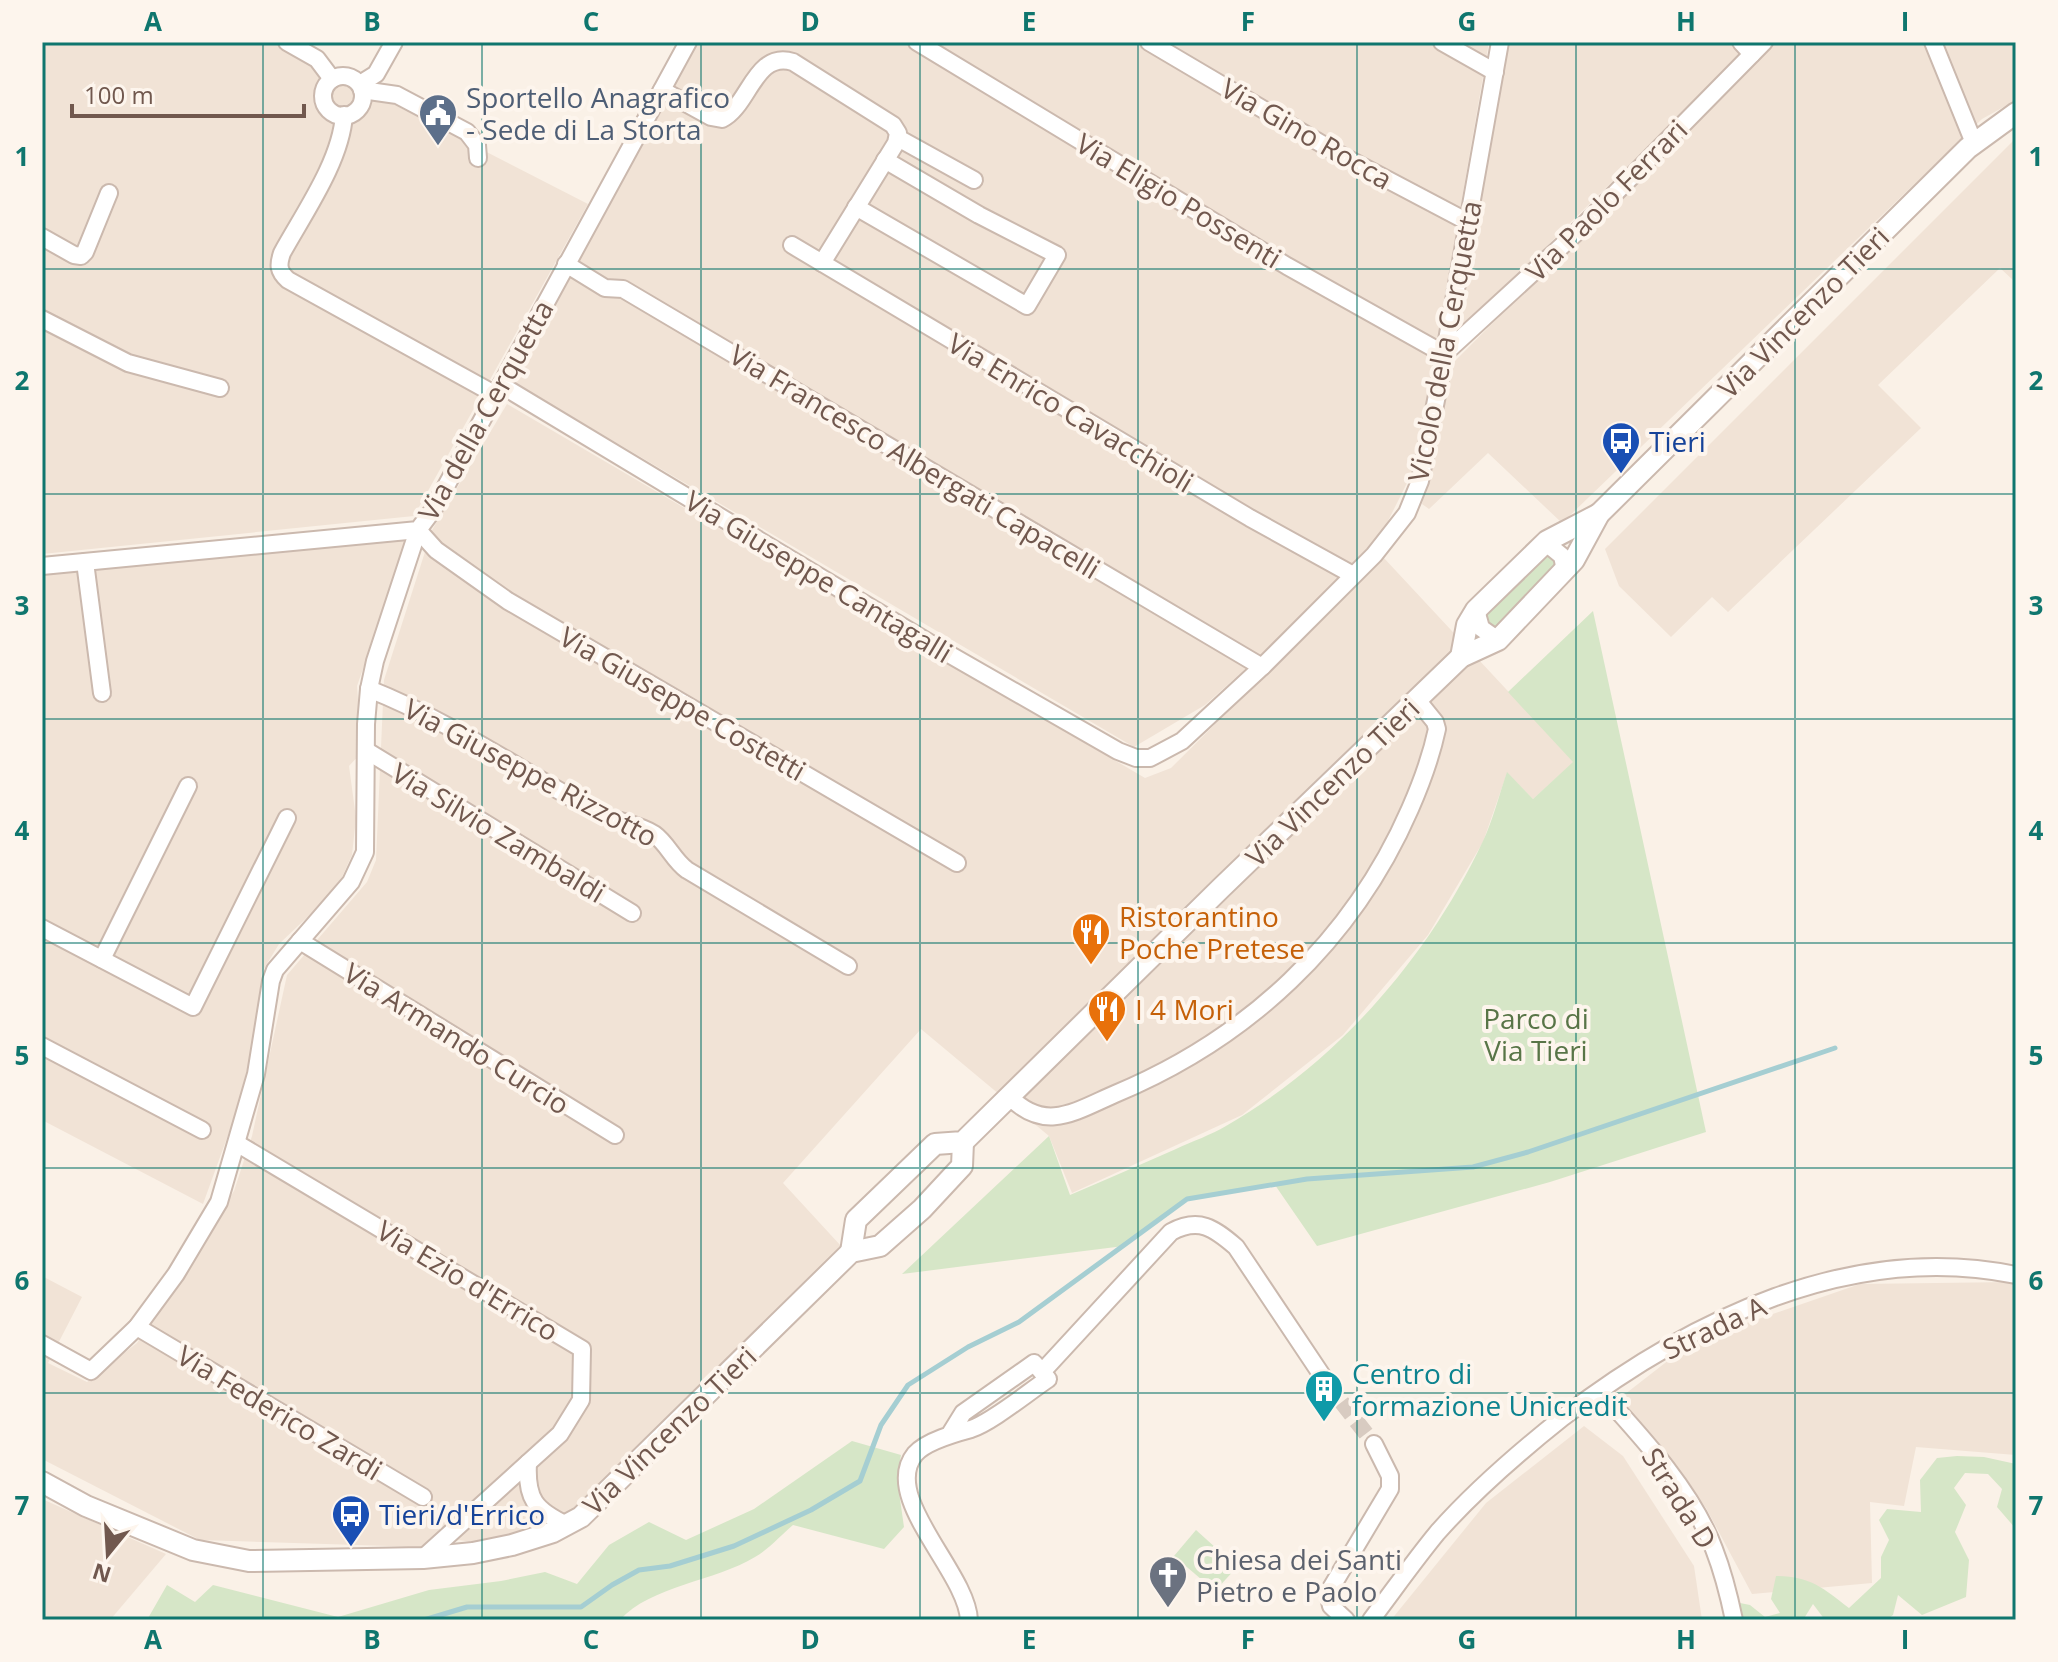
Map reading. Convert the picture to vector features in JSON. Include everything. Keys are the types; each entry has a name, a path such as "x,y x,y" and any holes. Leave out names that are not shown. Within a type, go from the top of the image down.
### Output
{"street":[{"path":"287,42 317,59 332,79"},
{"path":"394,42 376,74 361,87 360,106 356,111 344,115 331,111 324,101 324,88 332,79 346,76 361,87 397,95 467,132 477,145 478,158"},
{"name":"Via della Cerquetta","path":"42,566 418,530 433,510 688,42"},
{"name":"Via Eligio Possenti","path":"917,42 1287,266 1444,354"},
{"name":"Via Gino Rocca","path":"1149,42 1337,153 1466,221"},
{"path":"1442,42 1495,72"},
{"name":"Vicolo della Cerquetta","path":"1140,758 1160,755 1182,741 1262,667 1393,534 1412,503 1420,481 1500,42"},
{"path":"1933,42 1974,143"},
{"name":"Via Paolo Ferrari","path":"1444,354 1577,232 1753,46"},
{"path":"662,90 711,117 722,119 732,113 766,66 777,60 788,60 896,128 898,138 822,263"},
{"name":"Via Vincenzo Tieri","path":"1461,657 1467,625 1476,610 1546,543 1599,514 1974,143 2016,113"},
{"name":"Via Giuseppe Cantagalli","path":"344,115 343,134 333,159 282,253 278,266 288,280 499,390 933,645 1118,751 1140,758"},
{"path":"898,138 974,180"},
{"path":"856,207 1027,306 1057,255 979,215 885,160"},
{"path":"42,237 81,256 109,193"},
{"name":"Via Enrico Cavacchioli","path":"792,245 1250,518 1353,575"},
{"name":"Via Francesco Albergati Capacelli","path":"566,264 605,288 623,289 1262,667"},
{"path":"42,319 128,363 220,388"},
{"name":"Via Vincenzo Tieri","path":"963,1142 1461,657 1498,640 1578,554 1599,514"},
{"path":"42,1344 91,1371 137,1327 176,1274 219,1202 256,1074 271,981 282,960 351,882 362,861 367,840 369,689 375,661 418,530"},
{"name":"Via Giuseppe Costetti","path":"418,530 436,550 508,601 957,863"},
{"path":"1546,543 1562,556 1565,570"},
{"path":"85,562 102,693"},
{"path":"1476,610 1483,630 1498,640"},
{"name":"Via Giuseppe Rizzotto","path":"369,689 427,714 599,814 647,830 662,841 676,862 687,870 848,966"},
{"path":"1010,1097 1028,1111 1048,1118 1064,1115 1141,1083 1208,1047 1250,1015 1319,954 1352,913 1381,869 1417,792 1437,729 1418,701"},
{"name":"Via Silvio Zambaldi","path":"367,751 632,913"},
{"path":"102,959 188,786"},
{"path":"42,928 193,1007 287,818"},
{"name":"Via Armando Curcio","path":"300,941 615,1135"},
{"path":"42,1046 202,1130"},
{"path":"963,1142 962,1166 922,1209 883,1244 851,1252 856,1220 935,1144 963,1142"},
{"name":"Via Ezio d'Errico","path":"238,1144 582,1349 581,1400 560,1434 423,1558"},
{"path":"932,1147 956,1172"},
{"path":"856,1220 883,1244"},
{"path":"969,1620 964,1593 913,1507 907,1474 916,1453 950,1434 974,1428 1048,1379 1042,1372 1171,1232 1183,1226 1202,1224 1221,1233 1236,1247 1327,1383"},
{"name":"Via Vincenzo Tieri","path":"42,1482 86,1506 193,1550 216,1556 267,1562 423,1558 495,1550 567,1525 581,1517 851,1252"},
{"name":"Strada A","path":"1371,1620 1437,1534 1529,1444 1634,1366 1701,1327 1759,1303 1848,1275 1938,1266 2016,1275"},
{"name":"Via Federico Zardi","path":"137,1327 423,1497"},
{"name":"Strada D","path":"1600,1391 1639,1434 1701,1521 1714,1547 1734,1620"},
{"path":"1346,1620 1331,1606 1328,1593 1390,1489 1390,1476 1374,1444"},
{"path":"528,1463 528,1486 533,1500 546,1515 567,1525"}],"shaded area":[{"path":"42,42 272,42 588,204 414,516 42,554"},
{"path":"698,42 1489,42 1416,465 1378,541 1205,705 1134,747 513,382"},
{"path":"1504,42 1753,42 1453,339"},
{"path":"1772,42 2016,42 2016,100 1982,119 1562,523 1488,453 1429,509 1422,504 1449,367"},
{"path":"2016,138 2016,279 2014,281 2000,268 1878,385 1921,428 1728,612 1712,597 1671,637 1619,586 1605,549"},
{"path":"507,404 1145,778 1171,768 1383,557 1574,762 1533,799 1507,773 1483,842 1428,935 1343,1035 1242,1115 1072,1193 1049,1136 921,1029 783,1183 841,1246 575,1510 534,1528 478,1543 459,1540 421,1547 200,1540 42,1459 42,1276 82,1297 48,1363 87,1382 137,1343 234,1191 252,1136 287,975 367,882 376,860 384,680 432,530"},
{"path":"408,540 357,686 362,752 349,766 356,818 352,855 342,877 319,906 279,944 262,972 254,1041 236,1113 203,1204 42,1120 42,574"},
{"path":"1860,1284 2016,1284 2016,1455 1916,1447 1904,1506 1870,1502 1872,1583 1752,1594 1706,1508 1620,1398 1692,1342"},
{"path":"1584,1426 1623,1456 1694,1566 1702,1620 1391,1620 1486,1503"},
{"path":"42,1499 166,1554 110,1620 42,1620"}],"green space":[{"path":"1546,555 1553,559 1555,566 1498,626 1488,627 1484,613"},
{"name":"Parco di Via Tieri","path":"1593,611 1706,1132 1550,1182 1317,1246 1275,1185 1187,1199 1124,1246 902,1274 1049,1136 1070,1195 1226,1126 1267,1100 1342,1039 1407,966 1461,884 1483,841 1507,772 1533,799 1573,762 1508,692"},
{"path":"852,1441 901,1455 897,1478 904,1527 884,1549 793,1525 755,1557 648,1599 620,1620 147,1620 167,1585 195,1602 213,1585 338,1617 429,1590 545,1572 577,1584 609,1545 649,1522 686,1540 754,1509"},
{"path":"1984,1457 2016,1464 2016,1529 1997,1507 2002,1489 1988,1474 1965,1473 1954,1488 1966,1505 1955,1532 1969,1560 1966,1597 1922,1615 1898,1595 1893,1615 1886,1620 1825,1620 1813,1604 1803,1620 1741,1620 1740,1603 1750,1605 1765,1617 1780,1613 1771,1599 1776,1576 1807,1581 1849,1608 1881,1578 1881,1557 1889,1540 1879,1520 1887,1509 1921,1512 1920,1480 1937,1458"},
{"path":"1196,1530 1237,1567 1215,1591 1174,1556"}],"waterway":[{"path":"424,1620 467,1607 581,1607 639,1570 670,1566 734,1546 811,1510 860,1481 881,1425 908,1385 968,1347 1019,1322 1187,1199 1307,1179 1473,1167 1528,1152 1835,1048"}],"tunnel":[{"path":"1327,1383 1374,1444"}],"place":[{"name":"Sportello Anagrafico - Sede di La Storta","path":"438,147"},
{"name":"Tieri","path":"1621,475"},
{"name":"Ristorantino Poche Pretese","path":"1091,966"},
{"name":"I 4 Mori","path":"1107,1043"},
{"name":"Centro di formazione Unicredit","path":"1324,1423"},
{"name":"Tieri/d'Errico","path":"351,1548"},
{"name":"Chiesa dei Santi Pietro e Paolo","path":"1168,1609"}]}
